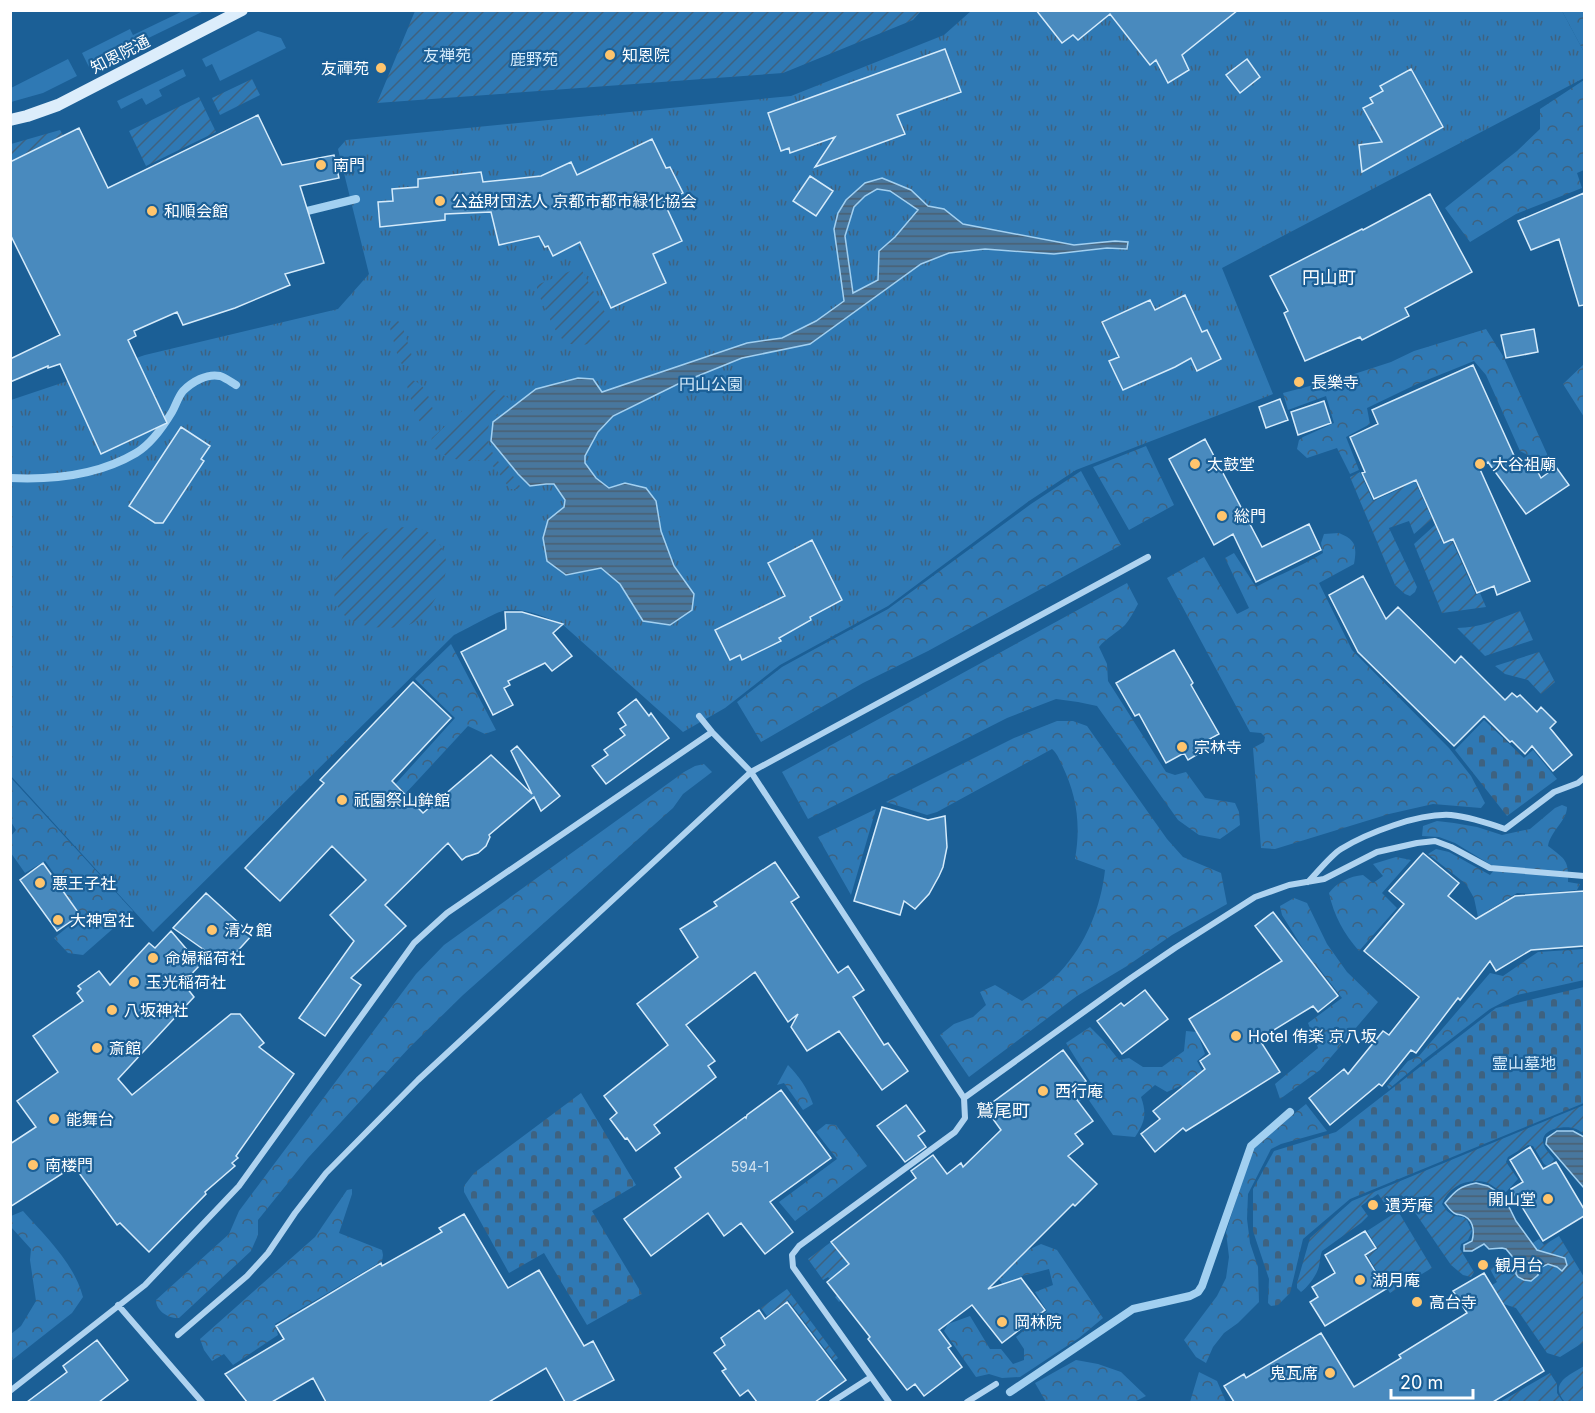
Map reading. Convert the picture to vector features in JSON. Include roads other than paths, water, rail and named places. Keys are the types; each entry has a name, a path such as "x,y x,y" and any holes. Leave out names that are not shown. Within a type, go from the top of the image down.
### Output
{"street":[{"name":"知恩院通","path":"10,120 58,105 242,10"},
{"path":"178,1335 246,1276 268,1253 294,1213 326,1173 418,1080 751,772 1148,557"},
{"path":"699,716 751,772 964,1098 965,1118 955,1131 798,1246 792,1255 793,1267 889,1402"},
{"path":"10,1391 145,1285 239,1186 414,943 429,928 447,913 712,732"},
{"path":"1308,883 1339,850 1388,827 1431,816 1451,815 1487,822 1505,829 1554,792 1578,783 1584,778"},
{"path":"964,1098 1131,978 1255,897 1289,885 1324,879 1377,852 1435,841 1490,868 1584,876"},
{"path":"118,1305 202,1402"},
{"path":"832,1402 871,1377"},
{"path":"967,1402 996,1384"}],"waterway":[{"path":"299,213 356,199"},
{"path":"10,478 75,475 122,460 136,453 152,440 168,418 181,393 191,384 215,375 236,385"},
{"path":"1010,1392 1133,1309 1190,1296 1198,1292 1251,1146 1290,1112"}],"place":[{"name":"知恩院","path":"610,55"},
{"name":"友禪苑","path":"381,68"},
{"name":"南門","path":"321,165"},
{"name":"公益財団法人 京都市都市緑化協会","path":"440,201"},
{"name":"和順会館","path":"152,211"},
{"name":"長樂寺","path":"1299,382"},
{"name":"太鼓堂","path":"1195,464"},
{"name":"大谷祖廟","path":"1480,464"},
{"name":"総門","path":"1222,516"},
{"name":"宗林寺","path":"1182,747"},
{"name":"祇園祭山鉾館","path":"342,800"},
{"name":"悪王子社","path":"40,883"},
{"name":"大神宮社","path":"58,920"},
{"name":"清々館","path":"212,930"},
{"name":"命婦稲荷社","path":"153,958"},
{"name":"玉光稲荷社","path":"134,982"},
{"name":"八坂神社","path":"112,1010"},
{"name":"Hotel 侑楽 京八坂","path":"1236,1036"},
{"name":"斎館","path":"97,1048"},
{"name":"西行庵","path":"1043,1091"},
{"name":"能舞台","path":"54,1119"},
{"name":"南楼門","path":"33,1165"},
{"name":"開山堂","path":"1548,1199"},
{"name":"遺芳庵","path":"1373,1205"},
{"name":"観月台","path":"1483,1265"},
{"name":"湖月庵","path":"1360,1280"},
{"name":"高台寺","path":"1417,1302"},
{"name":"岡林院","path":"1002,1322"},
{"name":"鬼瓦席","path":"1330,1373"}],"district":[{"name":"円山町","path":"1329,277"},
{"name":"鷲尾町","path":"1003,1110"}],"park label":[{"name":"友禅苑","path":"447,55"},
{"name":"鹿野苑","path":"534,59"},
{"name":"円山公園","path":"711,384"},
{"name":"霊山墓地","path":"1524,1063"}]}
